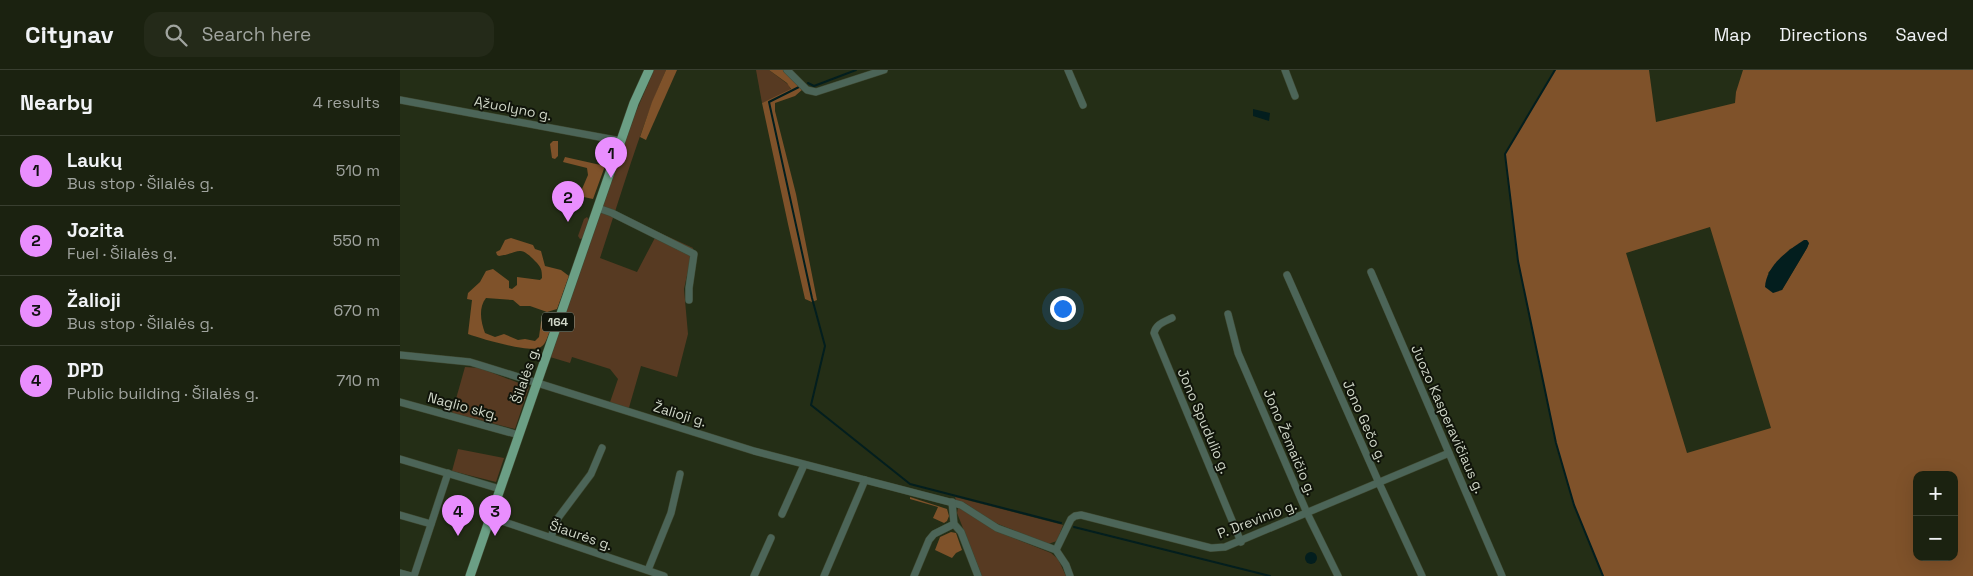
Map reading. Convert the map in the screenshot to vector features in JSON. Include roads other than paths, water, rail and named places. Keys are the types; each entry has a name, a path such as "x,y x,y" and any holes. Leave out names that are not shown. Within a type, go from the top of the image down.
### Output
{"main road":[{"name":"Šilalės g.","path":"470,576 634,103 649,70"}],"street":[{"path":"787,70 807,90 816,92 884,70"},
{"path":"1068,70 1083,105"},
{"path":"1285,70 1295,96"},
{"name":"Ąžuolyno g.","path":"400,100 621,141"},
{"path":"598,208 612,213 694,254 689,300"},
{"name":"Juozo Kasperavičiaus g.","path":"1371,272 1502,576"},
{"name":"Jono Gečo g.","path":"1287,274 1422,576"},
{"name":"Jono Žemaičio g.","path":"1228,314 1238,353 1307,513 1338,576"},
{"name":"Jono Spudulio g.","path":"1172,318 1155,328 1154,333 1242,542"},
{"name":"Žalioji g.","path":"400,355 470,362 804,465 952,502 968,508 997,528 1056,550"},
{"name":"Naglio skg.","path":"400,402 519,435"},
{"path":"551,537 558,518 591,474 602,448"},
{"name":"P. Drevinio g.","path":"1056,550 1071,519 1081,515 1211,548 1225,547 1242,542 1450,452"},
{"path":"400,459 500,489"},
{"path":"782,514 804,465"},
{"path":"400,573 413,576 448,473"},
{"path":"648,570 671,513 680,474"},
{"path":"824,576 865,480"},
{"path":"952,502 954,524 961,532 978,576"},
{"path":"400,515 431,524"},
{"name":"Šiaurės g.","path":"490,517 664,576"},
{"path":"914,576 929,540 934,534 954,524"},
{"path":"754,576 771,538"},
{"path":"1056,550 1066,565 1070,576"}],"water":[{"path":"1253,109 1270,113 1269,121 1253,116"},
{"path":"1804,240 1807,240 1809,243 1807,248 1782,290 1773,293 1765,287 1769,272 1779,259"},
{"path":"1309,552 1313,552 1317,558 1313,564 1309,564 1305,560 1305,556"}],"waterway":[{"path":"808,83 814,86 856,70"},
{"path":"1555,70 1505,154 1518,261 1556,443 1574,505 1603,576"},
{"path":"799,87 769,102 812,298 825,346 811,405 910,484 1061,523"},
{"path":"1074,527 1270,576"}],"place":[{"name":"Laukų","path":"611,178"},
{"name":"Jozita","path":"568,222"},
{"name":"DPD","path":"458,536"},
{"name":"Žalioji","path":"495,536"}]}
